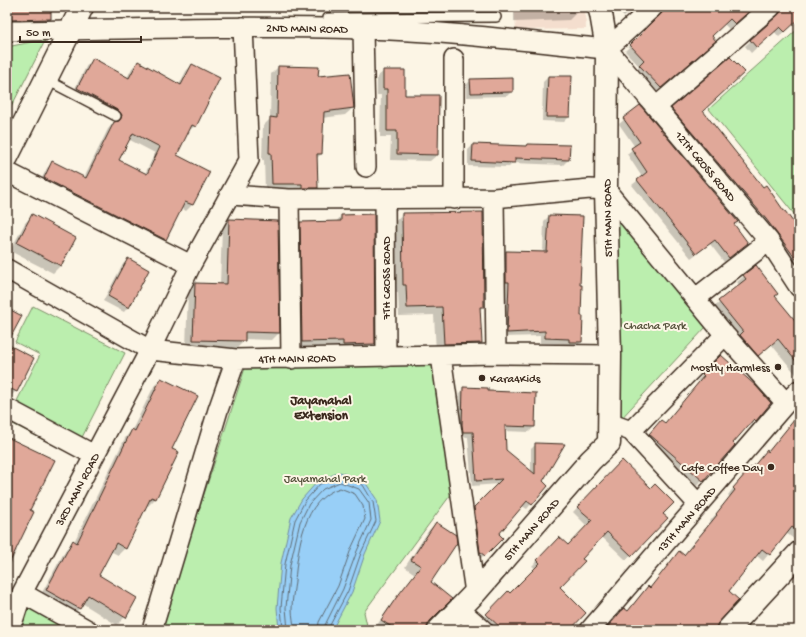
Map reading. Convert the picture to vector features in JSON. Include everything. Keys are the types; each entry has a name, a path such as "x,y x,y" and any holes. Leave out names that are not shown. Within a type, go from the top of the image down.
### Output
{"street":[{"path":"7,157 47,80 82,7"},
{"path":"607,49 653,7"},
{"path":"656,107 771,7"},
{"name":"5TH MAIN ROAD","path":"439,630 475,592 591,460 609,443 610,355 606,190 607,49 601,9"},
{"name":"2ND MAIN ROAD","path":"7,31 243,27 363,29 416,24 607,49"},
{"name":"3RD MAIN ROAD","path":"10,630 22,593 150,350 191,265 249,160 243,27"},
{"path":"363,29 366,167"},
{"name":"12TH CROSS ROAD","path":"607,49 769,241 799,287"},
{"path":"454,59 454,198"},
{"path":"7,172 191,265"},
{"path":"230,194 290,199 494,198 590,189 606,190 725,334 792,397"},
{"path":"494,198 496,354"},
{"path":"290,199 291,359"},
{"name":"7TH CROSS ROAD","path":"385,199 386,357"},
{"path":"696,298 769,241"},
{"name":"4TH MAIN ROAD","path":"7,269 150,350 236,359 496,354 610,355"},
{"path":"631,431 725,334"},
{"path":"440,356 475,592"},
{"path":"152,630 218,410 236,359"},
{"name":"13TH MAIN ROAD","path":"590,630 792,397"},
{"path":"8,409 94,455"},
{"path":"609,423 631,431 698,504"},
{"path":"735,628 796,561"},
{"path":"22,593 88,630"},
{"path":"459,609 483,630"}],"lane":[{"path":"416,7 416,24"},
{"path":"328,18 416,24 496,17"},
{"path":"47,80 116,116"}],"shaded area":[{"path":"514,7 585,7 586,29 516,30"}],"green space":[{"path":"799,28 799,220 709,109"},
{"path":"46,39 7,115 7,47"},
{"name":"Chacha Park","path":"613,207 706,327 618,422"},
{"path":"33,306 125,353 73,455 7,421 40,355 15,342"},
{"name":"Jayamahal Park","path":"434,365 452,493 364,612 368,630 160,630 245,368"},
{"path":"26,604 73,630 17,630"}],"water":[{"path":"340,472 365,482 377,500 380,521 365,554 352,592 332,630 279,630 277,608 281,563 291,518 302,499 318,481"}],"building":[{"path":"8,7 51,7 51,19 9,20"},
{"path":"625,7 637,7 630,13"},
{"path":"664,7 754,7 735,24 730,19 712,36 716,41 661,88 639,65 644,60 630,45 660,15"},
{"path":"782,7 799,7 799,19 785,32 780,27 757,48 750,40 778,15"},
{"path":"730,57 745,72 703,111 763,187 766,185 799,230 799,263 766,219 671,108"},
{"path":"93,58 129,78 138,61 181,85 192,64 220,78 196,127 192,125 177,155 210,172 193,205 185,202 166,240 44,178 52,161 86,178 114,122 119,121 121,118 122,115 119,111 77,88","holes":["133,133 160,147 147,174 119,160"]},
{"path":"278,66 319,67 318,76 350,73 354,108 324,112 322,154 317,154 318,188 302,188 302,184 272,184 271,153 269,153 270,117 277,118"},
{"path":"383,70 405,70 405,95 439,95 438,155 397,154 397,131 387,131 387,89 383,89"},
{"path":"548,76 572,76 570,117 546,117"},
{"path":"513,78 513,92 471,93 470,79"},
{"path":"640,105 738,222 734,224 748,243 729,258 715,240 696,254 637,180 647,172 631,148 640,142 623,118"},
{"path":"473,144 526,146 527,144 570,145 569,160 515,158 515,163 472,161"},
{"path":"483,212 484,307 480,307 482,343 444,344 442,307 407,308 406,285 403,285 402,213"},
{"path":"32,214 76,238 61,266 17,243"},
{"path":"374,214 375,344 343,345 343,341 302,342 300,222 341,221 341,215"},
{"path":"549,215 583,216 580,285 582,285 582,342 569,342 569,339 545,338 545,331 507,333 509,282 506,282 506,251 547,252"},
{"path":"229,219 278,221 280,333 245,332 245,341 193,340 195,283 227,284"},
{"path":"128,258 149,270 129,308 108,296"},
{"path":"756,265 778,294 775,296 799,325 799,365 778,339 758,356 740,335 743,332 718,301 746,279 743,275"},
{"path":"7,308 22,316 7,344"},
{"path":"7,344 34,358 17,392 7,387"},
{"path":"721,355 756,386 771,403 756,421 754,419 733,443 735,445 703,481 649,434 661,420 665,423 704,376 702,374"},
{"path":"161,378 198,396 172,449 179,452 156,499 151,497 126,549 116,543 99,575 137,598 126,618 88,595 80,609 46,590 73,540 77,543 132,429 135,431"},
{"path":"463,387 488,388 488,391 536,393 535,427 505,426 506,450 535,474 535,443 565,444 543,481 548,486 532,505 527,501 499,534 503,538 485,556 480,552 474,507 502,479 476,481 473,432 463,432 462,425"},
{"path":"799,414 799,532 792,527 770,555 762,549 729,591 739,600 719,622 715,630 605,630 624,608 628,611 648,586 650,588 679,551 684,555 717,515 716,514 735,490 733,488 767,450 768,452"},
{"path":"7,437 55,460 30,510 34,512 7,568"},
{"path":"622,460 651,488 655,484 674,503 663,514 668,518 632,556 607,532 582,559 585,561 560,587 586,613 570,630 503,630 486,614 508,591 510,593 540,563 537,560 559,537 568,545 592,520 577,507"},
{"path":"436,522 456,535 457,543 431,582 452,599 430,621 427,630 396,630 381,620 421,566 411,560"}],"place":[{"name":"Mostly Harmless","path":"778,367"},
{"name":"Kara4Kids","path":"482,378"},
{"name":"Cafe Coffee Day","path":"771,467"}],"district":[{"name":"Jayamahal Extension","path":"321,406"}]}
